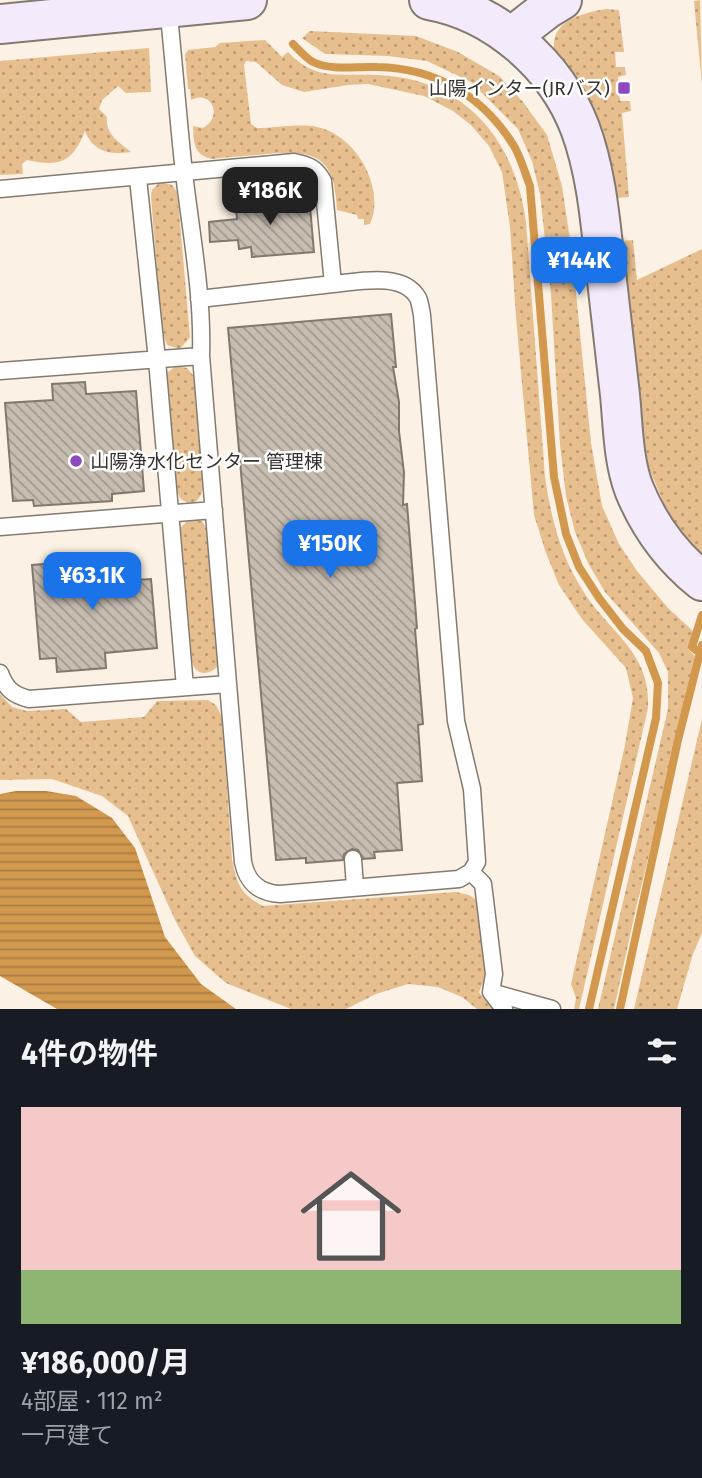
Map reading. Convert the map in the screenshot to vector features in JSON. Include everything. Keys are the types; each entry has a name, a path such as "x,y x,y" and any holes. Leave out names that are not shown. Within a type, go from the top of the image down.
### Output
{"street":[{"path":"0,24 247,0"},
{"path":"429,0 479,16 511,37 541,66 563,95 580,127 592,167 600,218 625,446 633,486 652,527 681,564 702,581"},
{"path":"511,37 562,0"}],"lane":[{"path":"169,7 199,299 201,356 246,877 268,894 459,879 471,872 477,862 472,789 456,721 418,298 407,287 389,281 333,284 199,299"},
{"path":"0,189 295,162 308,165 317,171 323,181 333,284"},
{"path":"138,178 157,360 185,687"},
{"path":"0,371 201,356"},
{"path":"0,527 214,510"},
{"path":"0,673 3,682 14,696 29,699 228,684"},
{"path":"353,859 355,887"},
{"path":"471,872 483,884 494,974 491,992 504,1009"},
{"path":"491,992 552,1009"}],"shaded area":[{"path":"700,0 702,85 694,1"},
{"path":"606,9 619,10 624,52 615,52 616,67 625,67 626,75 618,77 620,101 630,101 631,111 622,113 629,197 617,198 610,165 554,48 555,38 564,24 579,16"},
{"path":"310,31 416,36 458,52 499,76 523,102 547,135 562,186 572,253 591,443 602,506 619,544 637,571 668,608 694,632 688,649 697,658 614,1009 598,1009 668,709 668,672 659,653 605,592 588,563 575,532 566,496 560,445 551,294 540,194 532,161 518,129 471,82 427,61 388,56 325,54 302,38"},
{"path":"265,40 282,57 288,52 298,62 319,72 409,79 436,88 460,101 480,119 497,140 520,192 526,222 545,477 550,508 569,566 585,594 637,659 647,689 648,708 579,1009 574,1009 576,998 571,984 625,745 633,698 626,668 582,619 559,585 534,515 510,227 502,172 489,146 471,125 453,111 424,96 368,84 304,92 282,85 256,62 246,61 244,65 251,124 257,128 317,127 344,140 364,165 371,180 374,210 370,224 364,225 364,219 358,219 357,215 337,210 332,178 320,160 299,153 212,159 206,157 196,147 193,126 203,128 213,117 214,111 209,101 204,98 191,100 185,54 188,50 215,47 220,43"},
{"path":"149,48 151,92 126,93 118,86 102,100 99,109 107,117 111,133 131,152 117,153 98,148 85,131 75,150 64,160 48,163 27,160 22,164 23,174 0,175 0,61"},
{"path":"160,182 172,185 178,200 190,337 180,349 167,345 162,330 151,197 152,190"},
{"path":"633,240 637,280 702,249 702,555 693,548 670,518 649,468 634,381 621,241"},
{"path":"176,366 187,368 193,375 194,383 203,488 197,500 191,503 180,498 177,491 167,380 167,373"},
{"path":"190,519 202,521 208,537 218,657 217,667 206,673 196,670 192,662 181,534 181,527"},
{"path":"0,694 12,707 27,711 66,709 81,722 144,717 157,701 208,700 216,705 222,717 232,859 238,882 244,892 263,906 456,892 469,895 478,901 483,920 485,978 479,992 493,1009 477,1009 462,997 438,987 408,984 376,994 346,1009 291,1009 226,983 195,956 175,920 128,816 102,796 52,779 0,780"},
{"path":"702,719 702,933 677,1009 634,1009"},
{"path":"46,791 76,796 112,818 135,848 165,937 201,984 236,1009 57,1009 0,976 0,794"}],"building":[{"path":"309,195 314,252 252,257 251,247 239,249 238,240 210,242 209,222 237,219 236,211 248,210 247,201"},
{"path":"391,314 396,367 393,367 399,402 404,473 403,505 407,504 417,628 423,724 418,725 422,781 397,783 402,850 374,852 375,858 363,859 358,850 352,849 344,854 343,860 306,863 306,858 276,860 228,328"},
{"name":"山陽浄水化センター 管理棟","path":"85,382 86,394 136,391 144,491 112,494 112,501 34,506 33,500 13,501 5,403 53,400 52,384"},
{"path":"134,557 136,580 151,579 157,648 105,653 106,668 57,672 56,658 40,659 32,565"}],"waterway":[{"path":"293,44 310,60 320,65 399,69 438,79 456,88 473,99 502,128 516,151 530,186 554,477 566,534 579,567 599,598 623,629 646,651 658,683 656,718 589,1009"},
{"path":"700,653 692,647 702,615"},
{"path":"620,1009 678,740 702,645"}],"place":[{"name":"山陽インター(JRバス)","path":"624,88"},
{"name":"山陽浄水化センター 管理棟","path":"76,461"}]}
